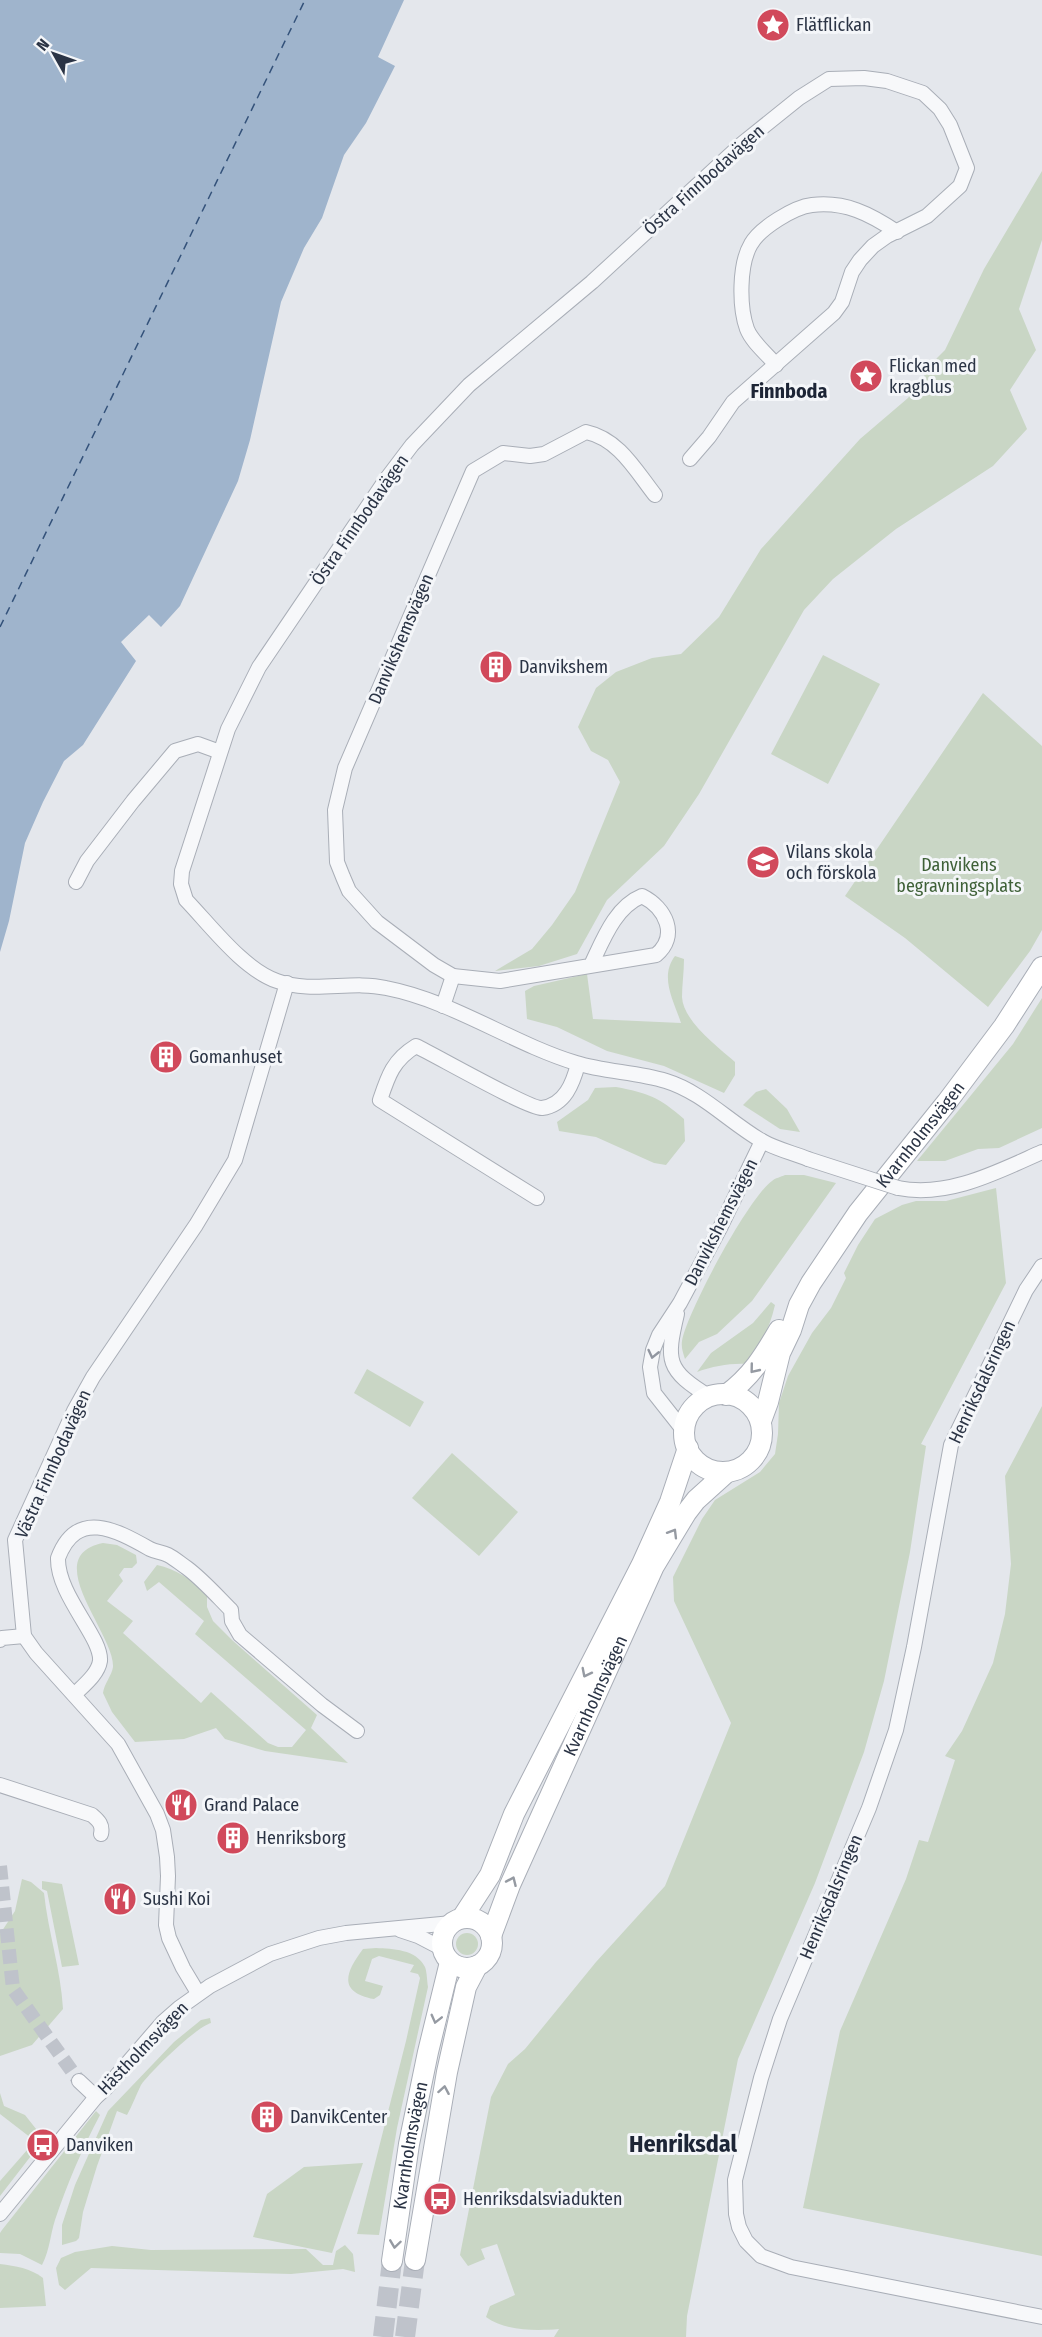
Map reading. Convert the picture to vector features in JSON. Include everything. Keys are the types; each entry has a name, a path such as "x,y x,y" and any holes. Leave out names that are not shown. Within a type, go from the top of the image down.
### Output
{"street":[{"name":"Östra Finnbodavägen","path":"287,983 259,972 186,900 182,893 182,871 220,752 240,703 265,658 387,478 412,445 469,385 592,282 743,143 799,98 829,78 864,78 909,87 923,93 932,100 950,125 967,168 960,186 927,216 873,246 852,272 842,302 834,313 733,402 709,437 690,459"},
{"path":"776,365 748,332 743,312 741,289 751,243 792,210 811,205 829,205 868,213 897,232"},
{"name":"Danvikshemsvägen","path":"591,965 622,909 642,896 658,909 667,924 669,937 665,948 656,955 500,981 453,976 394,937 368,913 349,891 337,862 334,810 345,768 473,471 503,453 530,456 544,453 586,432 596,434 610,443 629,460 655,495"},
{"path":"76,882 87,861 175,751 198,744 220,752"},
{"name":"Kvarnholmsvägen","path":"491,1936 515,1875 654,1566 696,1500 727,1472 741,1468 753,1459 760,1446 761,1421 780,1353 799,1305 811,1283 858,1213 947,1102 1004,1026 1042,968"},
{"path":"443,1006 453,976"},
{"name":"Danvikshemsvägen","path":"287,983 306,986 383,987 420,996 524,1044 578,1064 664,1080 679,1085 711,1104 762,1141 808,1160 915,1192 956,1186 998,1172 1042,1152"},
{"name":"Västra Finnbodavägen","path":"24,1636 15,1540 93,1377 196,1225 235,1160 287,983"},
{"path":"537,1198 380,1100 389,1072 405,1053 416,1046 520,1101 540,1108 554,1104 565,1096 574,1080 578,1064"},
{"name":"Danvikshemsvägen","path":"686,1440 654,1393 650,1367 653,1350 659,1335 680,1303 762,1141"},
{"name":"Henriksdalsringen","path":"1042,1266 1026,1290 951,1445 914,1647 896,1730 869,1808 780,2019 761,2078 735,2180 739,2227 746,2241 761,2256 791,2267 1042,2317"},
{"name":"Danvikshemsvägen","path":"680,1303 670,1342 673,1366 681,1377 718,1396"},
{"name":"Kvarnholmsvägen","path":"457,1921 490,1875 514,1814 661,1522 686,1440 689,1415 698,1403 718,1396 742,1383 757,1367 782,1324 799,1305"},
{"path":"718,1396 741,1398 749,1404 761,1421"},
{"path":"686,1440 694,1460 704,1467 727,1472"},
{"path":"75,1694 94,1674 100,1663 92,1638 62,1584 58,1558 71,1536 86,1529 106,1527 155,1551 167,1554 189,1570 231,1610 232,1621 240,1635 322,1705 357,1731"},
{"path":"0,1640 24,1636 36,1653 118,1744 157,1814 163,1830 168,1876 166,1925 169,1938 183,1968 198,1993"},
{"path":"0,1785 92,1815 99,1821 102,1828 100,1834"},
{"path":"457,1921 479,1921 486,1926 491,1936 492,1945 489,1954 477,1966 460,1967 446,1955 442,1940 445,1930 457,1921"},
{"name":"Hästholmsvägen","path":"0,2214 96,2097 164,2022 198,1993 270,1954 296,1945 371,1929 398,1929 457,1921"},
{"name":"Hästholmsvägen","path":"398,1929 418,1936 446,1955"},
{"name":"Kvarnholmsvägen","path":"392,2261 409,2144 446,1955"},
{"name":"Kvarnholmsvägen","path":"415,2260 447,2072 466,1987 477,1966"},
{"path":"79,2081 96,2097"}],"green space":[{"path":"1042,171 1042,240 1019,309 1036,350 1010,390 1027,429 993,466 896,529 833,579 804,610 699,794 664,846 607,900 577,954 539,966 495,971 532,949 575,892 620,782 608,760 591,751 578,727 596,688 616,672 652,658 681,654 719,617 761,549 860,439 908,398 945,350 984,269"},
{"path":"823,655 880,684 828,784 771,754"},
{"name":"Danvikens begravningsplats","path":"983,693 1042,746 1042,930 1030,951 988,1007 905,938 845,896"},
{"path":"675,956 684,959 682,997 688,1015 702,1033 735,1062 735,1075 724,1093 664,1066 607,1051 557,1027 527,1019 525,991 534,986 587,974 593,1019 681,1023 668,981 670,964"},
{"path":"1042,998 1042,1128 999,1148 978,1149 945,1161 917,1161 1013,1044"},
{"path":"616,1087 653,1097 684,1119 685,1141 666,1165 654,1163 596,1137 559,1131 557,1122 588,1100 595,1088"},
{"path":"766,1089 787,1109 800,1132 780,1129 743,1105 756,1092"},
{"path":"785,1175 804,1175 836,1183 752,1301 717,1334 699,1342 685,1359 682,1343 686,1326 720,1256 762,1191 773,1180"},
{"path":"996,1188 1006,1283 921,1444 926,1446 910,1552 884,1681 864,1752 815,1883 738,2059 687,2316 686,2337 554,2337 559,2329 521,2329 494,2322 486,2317 490,2306 515,2295 497,2244 481,2249 485,2259 468,2266 460,2255 491,2097 508,2064 525,2049 596,1962 665,1886 731,1723 674,1601 673,1577 702,1519 715,1500 760,1472 775,1454 779,1403 788,1376 812,1333 831,1308 846,1278 844,1273 875,1219 902,1205 916,1201 946,1201"},
{"path":"771,1302 775,1305 770,1321 761,1343 748,1364 722,1365 697,1372 711,1353 753,1323"},
{"path":"367,1369 424,1402 410,1427 354,1393"},
{"path":"1042,1406 1042,2256 803,2208 840,2031 906,1879 919,1840 928,1842 955,1760 945,1756 962,1731 993,1663 1005,1614 1011,1564 1005,1476"},
{"path":"452,1453 518,1512 479,1556 412,1498"},
{"path":"103,1543 117,1545 136,1555 137,1563 132,1568 124,1568 119,1575 123,1581 107,1601 133,1621 123,1633 201,1703 211,1692 268,1743 278,1747 292,1747 306,1730 195,1634 204,1621 159,1582 147,1591 144,1582 157,1565 184,1576 207,1593 207,1607 213,1621 317,1715 311,1728 348,1763 265,1751 225,1739 216,1728 184,1739 135,1742 112,1712 103,1693 113,1667 110,1653 84,1598 78,1579 77,1563 85,1551"},
{"path":"22,1879 31,1882 44,1893 63,2009 32,2045 0,2056 0,1934 15,1911"},
{"path":"42,1881 62,1884 79,1965 62,1967 47,1891 42,1889"},
{"path":"467,1933 477,1940 478,1944 471,1954 467,1955 457,1948 456,1944 463,1934"},
{"path":"363,1949 404,1951 416,1957 425,1967 428,1987 397,2128 379,2235 357,2234 420,1978 418,1974 410,1972 414,1965 379,1956 372,1959 365,1981 383,1986 380,1995 374,1999 355,1992 348,1980 352,1966"},
{"path":"210,2018 211,2023 195,2032 146,2078 127,2115 117,2111 83,2212 79,2238 62,2245 62,2225 75,2185 108,2111 174,2042 201,2020"},
{"path":"0,2093 4,2106 25,2115 44,2139 0,2196 0,2181 35,2141 0,2114"},
{"path":"96,2111 100,2115 65,2193 42,2265 20,2254 0,2253 2,2230"},
{"path":"363,2163 332,2253 253,2237 267,2194 304,2167"},
{"path":"345,2245 353,2254 355,2272 343,2269 291,2274 91,2268 65,2290 59,2285 56,2268 61,2258 75,2252 112,2246 151,2250 306,2249 323,2265 333,2265 336,2251"},
{"path":"0,2264 28,2270 43,2278 46,2306 0,2308"}],"water":[{"path":"0,0 404,0 378,57 395,66 366,123 344,155 322,218 304,248 281,302 250,440 238,481 180,606 161,627 149,615 121,642 136,661 83,745 64,761 43,802 25,843 9,921 0,952"}],"ferry route":[{"path":"0,627 305,0"}],"tunnel":[{"path":"0,1866 13,1989 79,2081"},
{"path":"405,2337 415,2260"},
{"path":"383,2337 392,2261"}],"place":[{"name":"Flätflickan","path":"773,25"},
{"name":"Flickan med kragblus","path":"866,376"},
{"name":"Danvikshem","path":"496,667"},
{"name":"Vilans skola och förskola","path":"763,862"},
{"name":"Gomanhuset","path":"166,1057"},
{"name":"Grand Palace","path":"181,1805"},
{"name":"Henriksborg","path":"233,1838"},
{"name":"Sushi Koi","path":"120,1899"},
{"name":"DanvikCenter","path":"267,2117"},
{"name":"Danviken","path":"43,2145"},
{"name":"Henriksdalsviadukten","path":"440,2199"}],"district":[{"name":"Finnboda","path":"789,391"},
{"name":"Henriksdal","path":"683,2144"}]}
